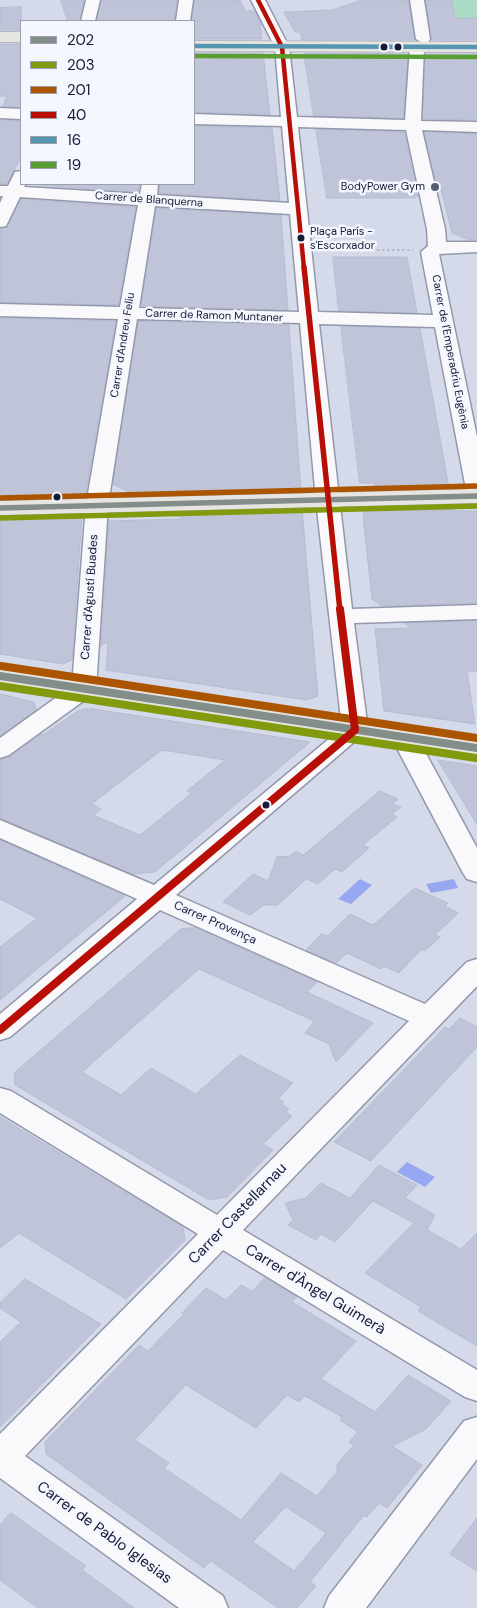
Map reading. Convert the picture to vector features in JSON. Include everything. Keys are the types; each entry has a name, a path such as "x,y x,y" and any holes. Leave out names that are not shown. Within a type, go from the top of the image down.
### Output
{"main road":[{"path":"0,37 20,37"},
{"path":"195,38 281,43"},
{"path":"195,46 281,43 420,43 477,39"},
{"path":"420,43 477,47"},
{"path":"0,46 20,46"},
{"path":"0,508 477,496"},
{"path":"0,676 477,748"}],"street":[{"path":"88,20 93,0"},
{"path":"183,20 186,0"},
{"path":"0,1030 355,730 327,500 281,43 258,0"},
{"path":"417,0 420,43 413,126 436,229 428,250 477,247"},
{"path":"0,113 20,114"},
{"path":"195,119 477,127"},
{"path":"0,222 12,186"},
{"name":"Carrer de Blanquerna","path":"12,186 148,192 298,209"},
{"name":"Carrer d'Andreu Feliu","path":"97,505 148,192"},
{"name":"Carrer de l'Emperadriu Eugènia","path":"428,250 430,252 477,489"},
{"name":"Carrer de Ramon Muntaner","path":"0,310 308,319"},
{"path":"308,319 443,321"},
{"name":"Carrer d'Agustí Buades","path":"84,690 97,505"},
{"path":"342,616 477,612"},
{"path":"0,750 84,690"},
{"path":"404,737 477,873"},
{"name":"Carrer Provença","path":"0,828 429,1018"},
{"name":"Carrer Castellarnau","path":"0,1458 477,969"},
{"name":"Carrer d'Àngel Guimerà","path":"0,1099 219,1233 477,1387"},
{"path":"343,1608 477,1432"},
{"name":"Carrer de Pablo Iglesias","path":"0,1458 209,1608"}],"path":[{"path":"301,250 428,250"}],"green space":[{"path":"452,0 477,0 477,18 455,18"}],"water":[{"path":"360,879 372,885 351,904 338,899"},
{"path":"454,879 458,888 431,893 426,884"},
{"path":"407,1162 435,1177 425,1187 397,1172"}],"building":[{"path":"61,0 84,0 79,20 68,20"},
{"path":"102,0 177,0 174,20 97,20"},
{"path":"195,0 240,0 245,11 254,11 260,22 262,39 195,39 195,20 192,20"},
{"path":"362,0 408,0 415,40 302,40 300,32 295,32 284,12 332,10"},
{"path":"426,0 452,0 455,18 477,18 477,40 432,40"},
{"path":"21,7 20,30 0,30 0,8"},
{"path":"0,44 20,44 20,107 3,106 7,96 0,96"},
{"path":"195,53 263,53 270,115 195,112"},
{"path":"304,53 408,54 403,118 314,116"},
{"path":"426,54 477,54 477,120 423,119"},
{"path":"0,120 20,121 20,159 7,184 0,184"},
{"path":"195,126 272,128 280,201 159,193 160,185 195,185"},
{"path":"316,129 404,132 418,196 414,198 327,198"},
{"path":"424,132 477,134 477,240 470,240 452,233 440,185 437,186"},
{"path":"42,185 140,185 138,192"},
{"path":"21,199 136,207 118,305 0,302 0,229 8,227"},
{"path":"157,208 281,215 288,310 141,306"},
{"path":"333,257 407,257 417,313 339,311"},
{"path":"0,318 116,321 85,497 0,499"},
{"path":"139,321 289,325 301,492 137,496 113,484"},
{"path":"341,326 420,328 449,488 372,490 375,483 360,483"},
{"path":"453,505 454,511 477,511 477,603 382,606 372,599 363,516 366,508"},
{"path":"302,509 318,696 307,700 106,670 108,642 101,646 109,521 184,519 171,513"},
{"path":"82,515 72,660 63,664 0,654 0,517"},
{"path":"477,621 477,671 467,671 475,724 384,711 375,629 411,628 404,623"},
{"path":"0,694 34,702 36,710 0,736"},
{"path":"84,709 93,709 310,742 155,872 132,874 0,818 0,760 10,757 76,712","holes":["162,750 225,760 187,791 192,793 140,835 93,815 101,809 92,804"]},
{"path":"438,760 477,766 477,824"},
{"path":"380,791 398,799 393,804 401,807 392,814 397,817 363,845 369,848 342,872 335,869 318,884 306,879 278,905 264,905 250,915 223,902 253,874 268,881 277,857 290,856 296,851 303,855"},
{"path":"0,840 125,896 0,1000 0,947 37,918 0,899"},
{"path":"415,888 448,903 445,906 458,913 435,935 440,937 425,951 422,949 399,973 384,966 381,969 347,953 336,963 306,950 321,934 328,936 350,914 373,925"},
{"path":"195,928 317,982 307,992 373,1023 336,1062 329,1044 305,1033 314,1022 312,1020 199,969 82,1072 121,1095 151,1068 196,1094 240,1055 293,1083 278,1099 284,1102 281,1104 289,1109 285,1112 292,1116 263,1144 273,1150 227,1197 209,1200 15,1085 14,1073 181,929"},
{"path":"460,1018 477,1027 477,1047 371,1161 334,1142 445,1027 449,1029"},
{"path":"0,1117 183,1227 185,1240 126,1299 19,1233 0,1248"},
{"path":"379,1165 417,1185 405,1198 435,1215 427,1230 461,1249 477,1233 477,1346 418,1311 421,1307 365,1273 414,1223 373,1201 335,1242 321,1234 316,1240 288,1225 293,1220 285,1203 306,1198 321,1183 350,1198"},
{"path":"265,1278 297,1297 292,1302 356,1341 321,1379 375,1412 408,1375 451,1401 426,1429 392,1446 422,1465 387,1508 379,1503 367,1517 364,1515 310,1582 316,1586 297,1608 278,1608 211,1561 204,1568 46,1454 45,1442 139,1345 148,1351 206,1288 226,1300 241,1285 252,1291","holes":["186,1385 256,1428 287,1395 299,1402 305,1396 342,1417 340,1420 358,1432 349,1442 354,1445 337,1464 337,1472 317,1496 281,1473 241,1520 164,1468 169,1463 135,1440","286,1507 326,1533 294,1571 253,1542"]},
{"path":"25,1279 101,1324 0,1427 0,1342 21,1322 0,1308 0,1303"},
{"path":"11,1513 86,1566 82,1570 134,1608 38,1608 0,1580 0,1525"},
{"path":"477,1518 477,1571 450,1554"}],"transit line":[{"name":"40","path":"0,1030 355,730 327,500 282,47 258,0"},
{"name":"16","path":"195,46 477,47"},
{"name":"19","path":"195,56 477,57"},
{"name":"201","path":"0,498 477,486"},
{"name":"202","path":"0,508 477,496"},
{"name":"203","path":"0,518 477,506"},
{"name":"201","path":"1,666 477,738"},
{"name":"202","path":"0,676 477,748"},
{"name":"203","path":"0,686 476,758"}],"place":[{"name":"BodyPower Gym","path":"435,187"},
{"name":"Plaça París - s'Escorxador","path":"301,238"}]}
